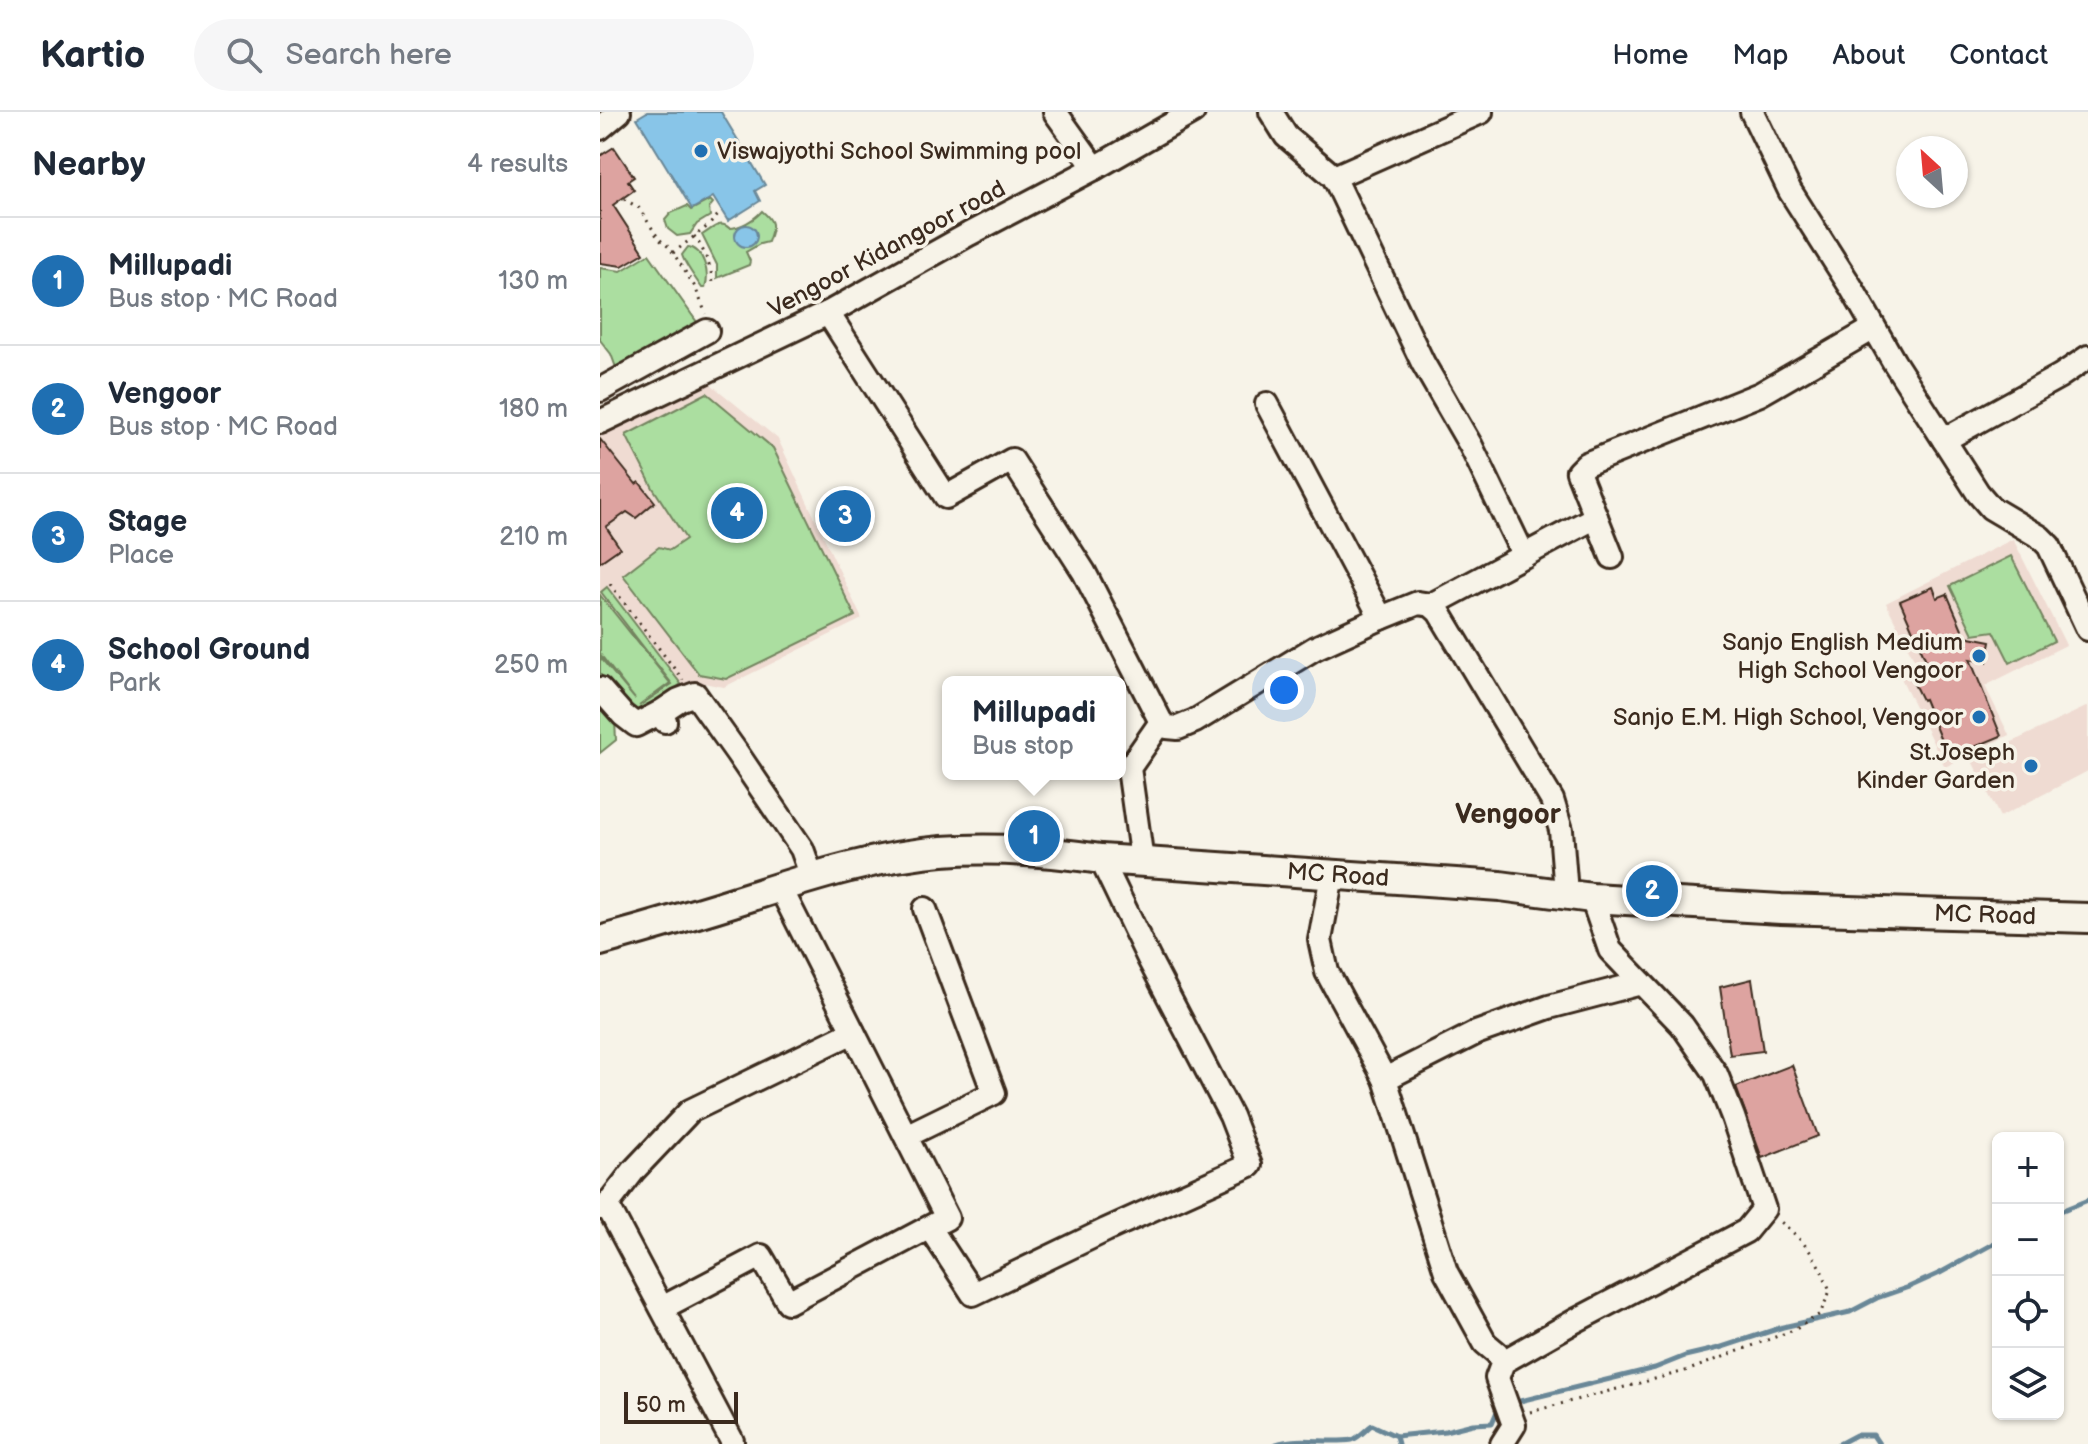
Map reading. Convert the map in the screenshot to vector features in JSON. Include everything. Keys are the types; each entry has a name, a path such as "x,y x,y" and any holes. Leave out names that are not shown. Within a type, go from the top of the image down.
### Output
{"main road":[{"name":"MC Road","path":"600,941 861,865 940,851 999,849 1781,909 2088,918"}],"street":[{"path":"600,128 619,112"},
{"path":"1055,112 1095,168"},
{"name":"Vengoor Kidangoor road","path":"600,422 828,313 1193,112"},
{"path":"1271,112 1286,136 1334,177 1423,363 1471,446 1524,556"},
{"path":"1334,177 1481,112"},
{"path":"1752,112 1790,191 1817,237 1978,493 1991,508 2040,537 2049,546 2088,629"},
{"path":"828,313 946,497 1012,460 1084,572 1161,722 1167,727 1178,728 1195,721 1315,648 1381,618 1418,603 1431,605 1439,612 1552,800 1579,895 1610,950 1682,1025 1716,1074 1764,1209 1746,1231 1503,1362 1497,1378 1508,1419"},
{"path":"600,390 709,328 727,361"},
{"path":"1612,557 1578,472 1586,464 1760,394 1874,328"},
{"path":"1944,440 2060,376 2088,357"},
{"path":"1267,404 1381,618"},
{"path":"1431,605 1596,517"},
{"path":"600,689 636,725 663,717 679,700 695,694 802,849 812,877"},
{"path":"1142,861 1129,768 1161,722"},
{"path":"930,1228 973,1294 1250,1165 1231,1116 1101,859"},
{"path":"1332,875 1320,940 1327,972 1385,1079 1446,1272 1485,1343 1503,1362"},
{"path":"662,1308 761,1256 788,1302 947,1218 780,887"},
{"path":"906,1136 994,1093 925,909"},
{"path":"1385,1079 1476,1033 1549,1007 1641,983"},
{"path":"732,1441 662,1308 604,1207 690,1111 853,1032"}],"path":[{"path":"624,199 639,208 659,239 673,253 695,287 709,328"},
{"path":"673,253 720,213"},
{"path":"694,236 712,272 713,283"},
{"path":"610,584 689,688"},
{"path":"1508,1419 1689,1370 1796,1329 1820,1314 1830,1291 1822,1268 1797,1235 1764,1209"}],"shaded area":[{"path":"707,381 778,439 862,619 724,687 693,681 636,718 600,682 600,423"},
{"name":"Sanjo English Medium High School Vengoor","path":"2013,539 2066,645 1985,686 2009,735 1945,767 1900,676 1918,667 1886,603"},
{"name":"St.Joseph Kinder Garden","path":"2088,706 2088,771 2000,817 1972,761"}],"green space":[{"path":"710,200 713,203 709,208 710,216 697,224 690,234 677,236 668,229 665,220 671,213 687,206 691,210"},
{"path":"762,211 772,225 768,242 746,252 749,265 717,278 717,265 702,235 719,225 729,228 742,225"},
{"path":"688,247 702,257 707,276 705,288 702,288 683,258"},
{"path":"649,254 699,325 618,373 611,354 600,340 600,268 621,271"},
{"path":"707,393 773,448 855,616 726,679 699,674 623,575 659,547 670,550 686,539 653,488 626,435"},
{"path":"2011,556 2054,641 2010,663 1994,631 1973,634 1950,586"},
{"path":"607,587 681,684 642,711 629,709 600,674 600,657 635,699 600,654 600,595 670,683 639,706 672,684 601,592"},
{"path":"600,702 615,721 616,740 600,753"}],"water":[{"name":"Viswajyothi School Swimming pool","path":"647,112 721,112 765,185 755,191 760,201 728,221 713,197 692,209 637,118"},
{"path":"746,225 754,228 757,236 754,244 746,247 738,244 735,236 738,228"}],"building":[{"path":"614,147 634,177 628,181 634,190 613,205 644,253 622,266 600,263 600,156"},
{"path":"600,439 636,484 639,482 655,502 636,518 627,512 606,527 620,548 600,562"},
{"path":"846,495 863,527 843,537 827,505"},
{"path":"1933,587 1937,598 1947,594 1965,636 1991,641 1987,662 1970,659 2001,736 1948,758 1924,699 1910,676 1929,667 1900,601"},
{"path":"1752,979 1763,1051 1730,1055 1720,987"},
{"path":"1792,1065 1818,1136 1762,1158 1736,1087"}],"waterway":[{"path":"2064,1210 2088,1200"},
{"path":"1512,1403 1655,1368 1783,1327 1850,1312 1940,1273 1992,1244"},
{"path":"1396,1436 1492,1423 1499,1407"},
{"path":"1276,1444 1352,1440 1372,1425 1396,1436 1398,1444"},
{"path":"1839,1444 1856,1435 1873,1435 1879,1444"}],"place":[{"name":"Viswajyothi School Swimming pool","path":"701,151"},
{"name":"School Ground","path":"737,513"},
{"name":"Stage","path":"845,516"},
{"name":"Sanjo English Medium High School Vengoor","path":"1979,656"},
{"name":"Sanjo E.M. High School, Vengoor","path":"1979,717"},
{"name":"St.Joseph Kinder Garden","path":"2031,766"},
{"name":"Millupadi","path":"1034,836"},
{"name":"Vengoor","path":"1652,891"}],"district":[{"name":"Vengoor","path":"1508,814"}]}
